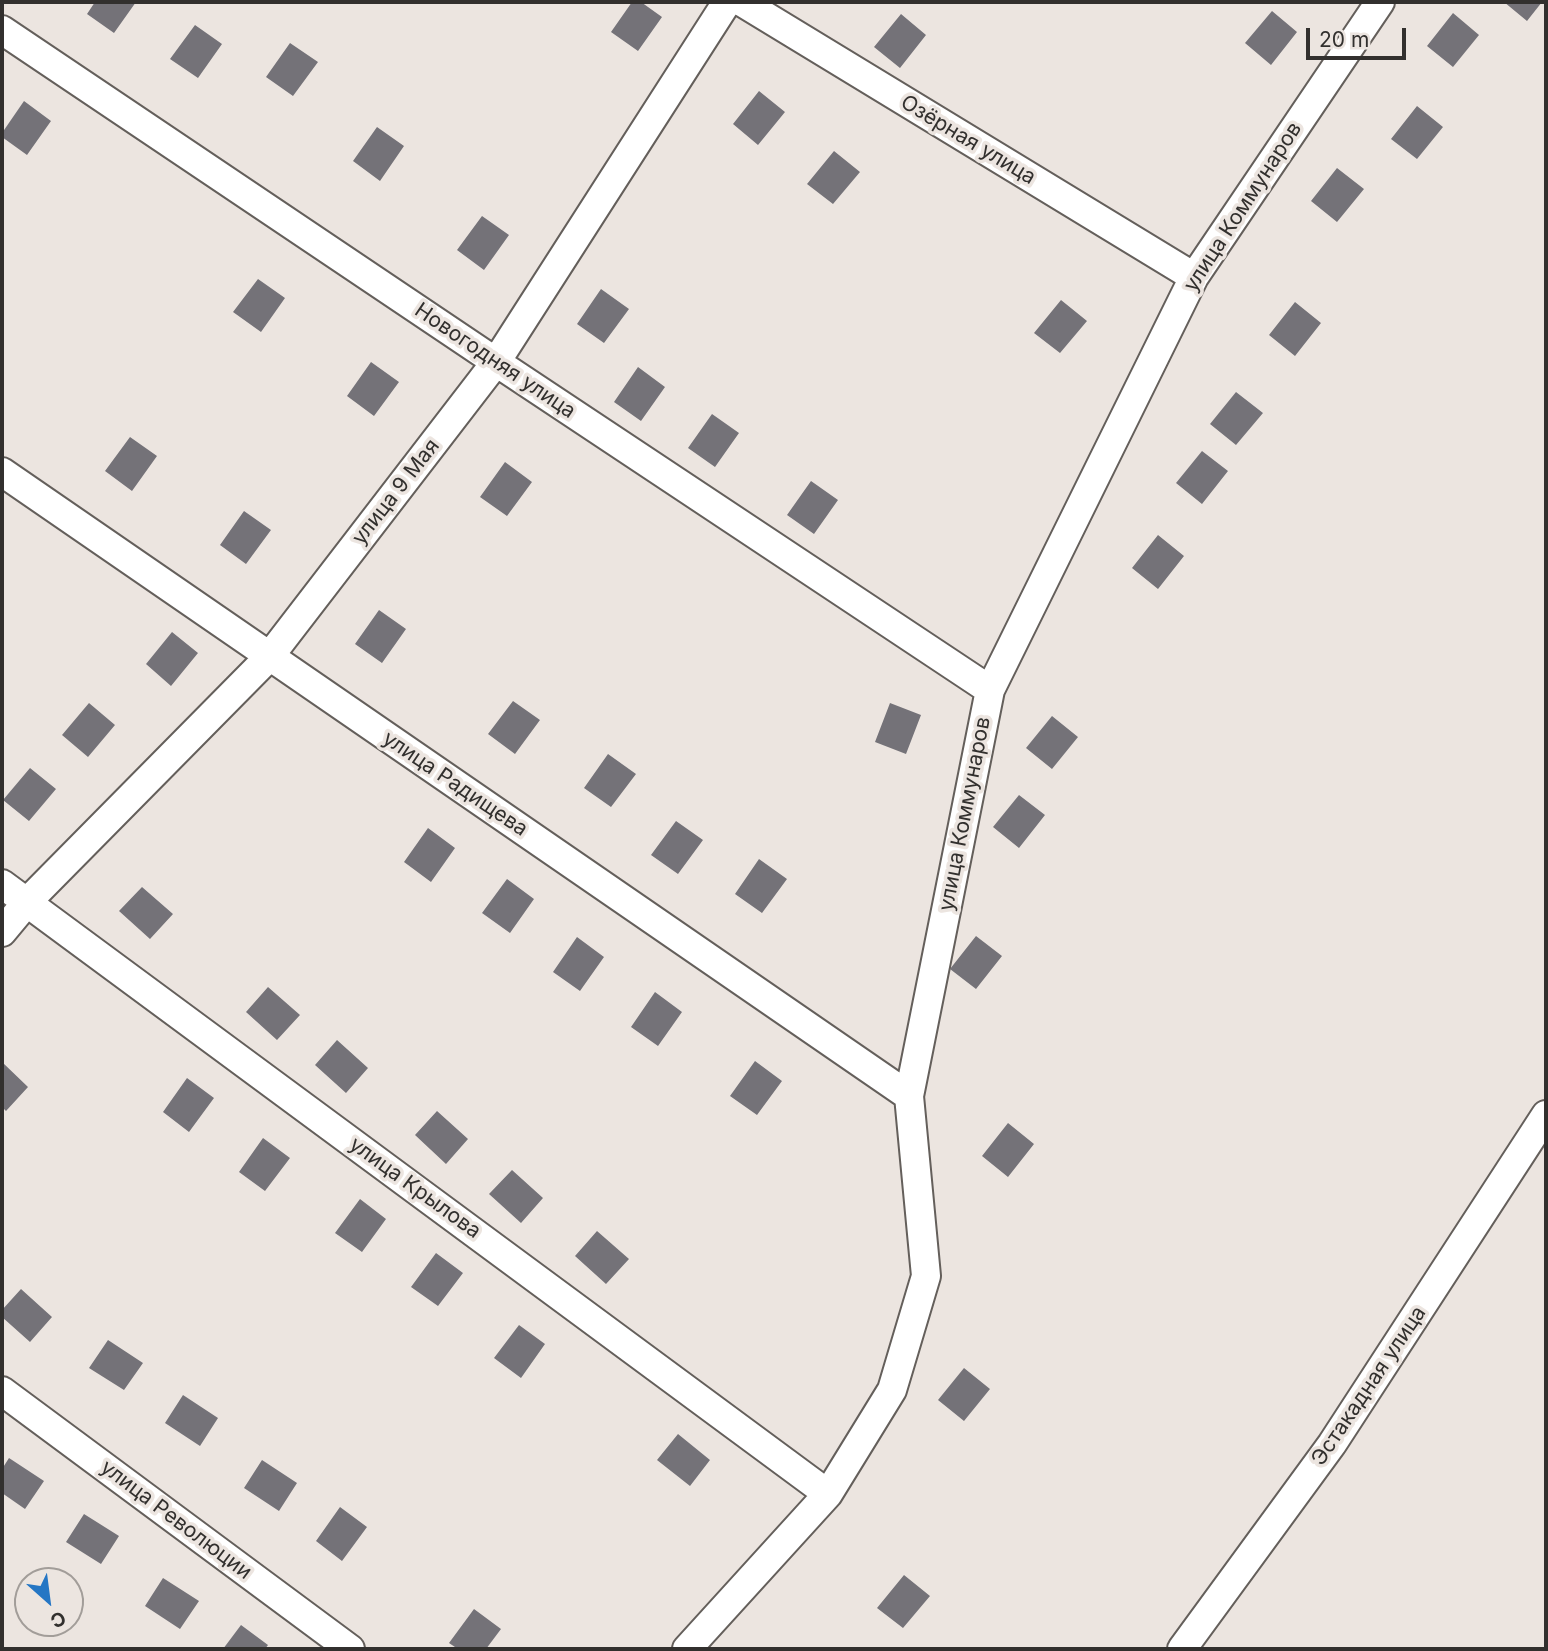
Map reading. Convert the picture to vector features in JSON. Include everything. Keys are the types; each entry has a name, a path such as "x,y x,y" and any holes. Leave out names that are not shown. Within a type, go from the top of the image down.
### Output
{"street":[{"name":"улица 9 Мая","path":"2,932 27,902 269,657 496,362 727,2"},
{"name":"Озёрная улица","path":"742,2 1194,277"},
{"name":"улица Коммунаров","path":"687,1649 828,1494 892,1390 926,1276 909,1096 990,690 1194,277 1380,2"},
{"name":"Новогодняя улица","path":"2,30 990,690"},
{"name":"улица Радищева","path":"2,472 909,1096"},
{"name":"улица Крылова","path":"2,884 828,1494"},
{"name":"Эстакадная улица","path":"1182,1649 1332,1444 1546,1115"},
{"name":"улица Революции","path":"2,1391 350,1649"}],"building":[{"path":"95,2 136,2 114,33 87,14"},
{"path":"632,2 641,2 662,17 638,51 611,32"},
{"path":"1504,2 1542,2 1527,21"},
{"path":"1272,11 1297,32 1271,65 1245,43"},
{"path":"1453,13 1479,35 1453,67 1427,46"},
{"path":"901,14 926,35 900,68 874,47"},
{"path":"195,25 222,44 198,78 170,59"},
{"path":"290,43 318,62 293,96 266,77"},
{"path":"759,91 785,112 758,145 733,124"},
{"path":"24,101 51,121 27,155 2,137"},
{"path":"1417,106 1443,127 1417,159 1391,139"},
{"path":"377,127 404,146 380,181 353,161"},
{"path":"834,151 860,172 833,204 807,184"},
{"path":"1337,168 1364,189 1337,222 1311,201"},
{"path":"482,216 509,235 484,270 457,250"},
{"path":"258,279 285,298 261,332 233,312"},
{"path":"601,289 629,309 604,343 577,324"},
{"path":"1061,300 1087,321 1060,353 1034,333"},
{"path":"1295,302 1321,323 1295,356 1269,335"},
{"path":"371,362 399,382 374,416 347,396"},
{"path":"638,367 665,387 641,421 614,402"},
{"path":"1236,392 1263,413 1236,445 1210,424"},
{"path":"712,414 739,433 715,467 688,448"},
{"path":"130,437 157,456 132,491 105,471"},
{"path":"1202,451 1228,471 1202,504 1176,483"},
{"path":"505,462 532,482 507,516 480,497"},
{"path":"811,481 838,500 814,534 787,515"},
{"path":"244,511 271,530 246,564 220,545"},
{"path":"1158,535 1184,556 1158,589 1132,568"},
{"path":"379,610 406,629 382,663 355,644"},
{"path":"172,632 198,653 171,686 146,664"},
{"path":"513,701 540,720 515,754 488,734"},
{"path":"89,703 115,725 88,757 62,735"},
{"path":"890,703 921,715 906,754 875,742"},
{"path":"1052,716 1078,737 1052,769 1026,748"},
{"path":"608,754 636,774 611,807 584,788"},
{"path":"30,768 56,789 29,821 3,800"},
{"path":"1019,795 1045,815 1019,848 993,827"},
{"path":"676,821 703,840 678,874 651,855"},
{"path":"428,828 455,848 431,882 404,862"},
{"path":"759,859 787,879 762,913 735,894"},
{"path":"507,879 534,899 510,933 482,913"},
{"path":"142,887 173,914 150,939 119,911"},
{"path":"976,936 1002,956 976,989 950,969"},
{"path":"577,937 604,957 580,991 553,972"},
{"path":"268,987 300,1015 277,1040 246,1012"},
{"path":"655,992 682,1012 658,1046 631,1027"},
{"path":"337,1040 368,1068 346,1093 315,1065"},
{"path":"755,1061 782,1081 757,1115 730,1096"},
{"path":"2,1062 28,1087 6,1111 2,1107"},
{"path":"187,1078 214,1098 189,1132 163,1112"},
{"path":"437,1111 468,1139 446,1164 415,1135"},
{"path":"1008,1123 1034,1144 1008,1177 982,1156"},
{"path":"263,1138 290,1158 265,1191 239,1172"},
{"path":"512,1170 543,1198 521,1223 489,1194"},
{"path":"360,1199 386,1219 362,1252 335,1233"},
{"path":"597,1231 629,1259 606,1284 575,1256"},
{"path":"436,1253 463,1273 438,1306 411,1287"},
{"path":"21,1289 52,1317 30,1342 2,1317 2,1310"},
{"path":"519,1325 545,1344 521,1378 494,1358"},
{"path":"108,1340 143,1363 124,1390 89,1368"},
{"path":"964,1368 990,1389 964,1421 938,1400"},
{"path":"183,1395 218,1418 200,1446 165,1423"},
{"path":"678,1434 710,1460 690,1486 657,1460"},
{"path":"9,1458 44,1481 25,1509 2,1493 2,1469"},
{"path":"262,1460 297,1483 279,1511 244,1488"},
{"path":"340,1507 367,1527 342,1561 316,1541"},
{"path":"84,1514 119,1536 101,1564 66,1542"},
{"path":"904,1575 930,1596 903,1628 877,1608"},
{"path":"163,1578 199,1601 180,1629 145,1606"},
{"path":"474,1609 501,1629 486,1649 458,1649 449,1643"},
{"path":"241,1625 268,1645 265,1649 223,1649"}]}
